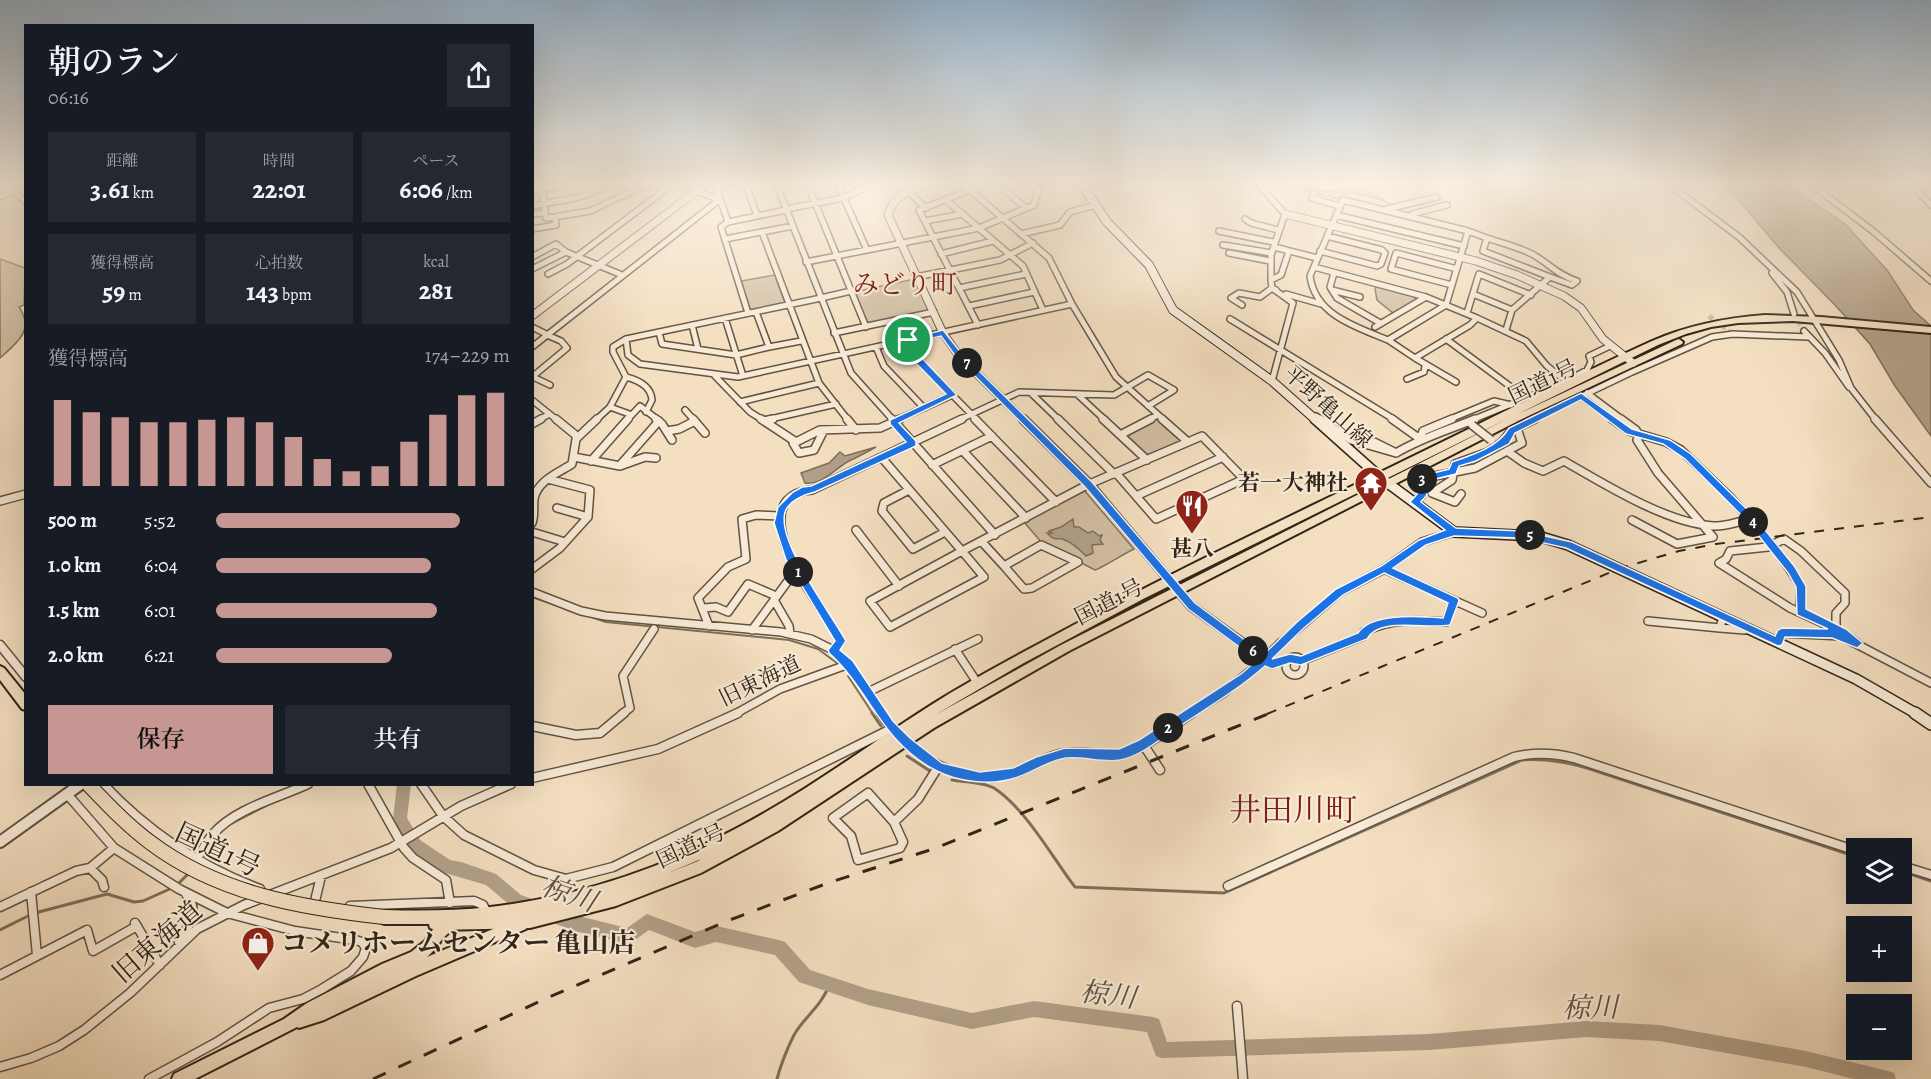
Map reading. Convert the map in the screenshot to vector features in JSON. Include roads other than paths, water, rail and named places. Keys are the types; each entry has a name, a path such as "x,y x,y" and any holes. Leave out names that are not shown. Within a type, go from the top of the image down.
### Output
{"main road":[{"name":"平野亀山線","path":"1118,233 1149,265 1173,310 1272,381 1385,481 1454,532"},
{"name":"国道1号","path":"90,786 111,812 146,840 189,869 242,891 300,908 423,919 509,912 561,902 621,885 700,855 762,822 978,684 1069,633 1174,586 1629,360 1714,329 1761,324 1819,324 1931,330"},
{"name":"国道1号","path":"1819,324 1931,335"},
{"path":"1454,532 1522,534 1557,541 1633,574 1877,689 1931,724"},
{"name":"国道1号","path":"423,919 445,924 530,921 564,914 638,891 696,868 732,851 820,798 899,734 930,724 1174,586"},
{"path":"0,670 24,702"},
{"path":"179,1079 289,1024 312,1008 368,978 416,957 430,946 445,924 509,912"},
{"path":"289,1024 319,1015 411,970 530,921"}],"street":[{"path":"548,274 607,233"},
{"path":"534,315 642,233"},
{"path":"534,346 676,233"},
{"path":"723,233 748,313"},
{"path":"725,239 755,233"},
{"path":"763,233 809,362 819,383 856,430"},
{"path":"796,233 834,333 854,376 995,535"},
{"path":"827,233 866,327"},
{"path":"859,233 867,250"},
{"path":"896,233 943,333 959,356 1089,484 1191,606 1268,662 1296,674 1301,673 1304,669 1301,661"},
{"path":"930,233 978,325"},
{"path":"806,262 951,233"},
{"path":"985,233 1023,266 1043,310"},
{"path":"1232,233 1289,250 1319,255 1377,266 1381,264 1385,253 1382,250 1327,236 1319,255 1314,267 1310,282 1314,295 1321,304"},
{"path":"1272,381 1293,303 1272,288 1270,261 1277,233"},
{"path":"1365,233 1501,269 1564,296 1581,308 1610,346 1629,360"},
{"path":"1412,233 1464,246"},
{"path":"1388,340 1446,305 1467,233"},
{"path":"1478,233 1530,253 1544,261 1560,275 1577,281 1570,284 1483,251 1487,238"},
{"path":"1734,233 1797,292 1819,324 1851,388 1878,423 1931,483"},
{"path":"1876,233 1931,281"},
{"path":"1021,234 1051,262 1072,304 1116,377 1188,442"},
{"path":"1231,246 1236,234"},
{"path":"941,254 993,241"},
{"path":"916,277 1000,260 1033,243"},
{"path":"534,256 556,244 566,252 622,275"},
{"path":"1223,245 1272,253"},
{"path":"1271,278 1281,275 1289,250"},
{"path":"534,268 566,252"},
{"path":"1230,253 1270,261"},
{"path":"1452,285 1391,270 1396,253 1457,269"},
{"path":"1760,257 1787,292 1794,314"},
{"path":"1314,267 1426,297 1506,330 1530,346 1533,354 1544,367 1565,380"},
{"path":"1334,273 1330,281 1337,298 1378,325 1426,297"},
{"path":"959,288 1026,274"},
{"path":"1467,314 1479,274 1531,295"},
{"path":"1506,330 1512,310 1550,277"},
{"path":"1272,288 1321,304 1359,328 1388,340 1425,366 1436,369 1456,382"},
{"path":"1242,305 1230,298 1239,292 1260,297 1272,288"},
{"path":"1332,290 1360,297"},
{"path":"626,377 613,350 616,344 626,339 851,291"},
{"path":"969,306 1035,292"},
{"path":"1473,294 1512,310"},
{"path":"626,339 628,355 640,364 714,376 743,376 1072,304"},
{"path":"756,312 769,347"},
{"path":"834,333 934,312"},
{"path":"725,318 743,376"},
{"path":"1415,358 1470,325 1477,318"},
{"path":"1230,319 1383,412 1420,439"},
{"path":"692,325 698,349"},
{"path":"534,328 561,341 567,348 534,376"},
{"path":"660,332 662,344 736,355 801,341"},
{"path":"1461,494 1455,502 1432,493 1452,480 1455,464 1506,442 1512,430 1712,337 1733,334 1806,334 1826,353 1846,385 1851,388"},
{"path":"1446,339 1526,398"},
{"path":"908,340 915,357 1056,502"},
{"path":"1303,409 1351,440 1374,442 1396,453 1420,439 1470,423 1587,370 1591,362 1589,356 1610,346"},
{"path":"876,347 884,366 924,408"},
{"path":"1407,380 1424,372 1425,366"},
{"path":"833,650 841,641 796,570 780,532 782,507 797,494 805,490 812,490 882,458 1019,392 1114,395 1148,375 1174,390 1148,406"},
{"path":"714,376 740,402 796,442"},
{"path":"534,377 550,385"},
{"path":"534,518 536,494 548,479 572,464 574,444 578,437 610,407 626,377"},
{"path":"626,377 635,379 651,393 652,399 646,412"},
{"path":"740,402 819,383"},
{"path":"882,458 963,552 984,577 891,627 870,601 899,586 963,552 982,542 1089,484 1115,473 1147,459 1202,436 1244,479 1156,519 1115,473 1031,393"},
{"path":"1077,394 1147,459"},
{"path":"796,442 824,430 876,429 952,395"},
{"path":"1586,396 1639,436 1666,442 1681,450 1751,519 1801,586 1800,612"},
{"path":"1420,439 1423,431 1494,401 1511,405"},
{"path":"534,402 578,437"},
{"path":"764,421 836,404"},
{"path":"591,461 640,406 659,421 672,440"},
{"path":"610,407 632,415"},
{"path":"685,410 705,433"},
{"path":"534,423 548,414"},
{"path":"1120,435 1158,415"},
{"path":"620,466 659,421"},
{"path":"667,431 679,429 695,421"},
{"path":"1470,423 1498,446"},
{"path":"1415,502 1422,495 1418,482 1420,479 1474,468 1507,451 1522,443 1517,428"},
{"path":"796,442 794,443 800,453 814,450 824,430"},
{"path":"932,465 992,436"},
{"path":"1632,520 1677,544 1713,537 1649,461 1637,440 1639,436"},
{"path":"963,451 1026,518"},
{"path":"1507,451 1524,463 1543,471 1564,461 1679,518 1717,526 1751,519"},
{"path":"574,457 620,466 645,457 656,458"},
{"path":"1136,496 1223,457"},
{"path":"534,567 565,542 588,517 590,490 548,479"},
{"path":"909,490 884,503 882,511 913,549 945,532"},
{"path":"0,501 24,495"},
{"path":"556,508 588,517"},
{"path":"709,626 698,597 705,593 728,567 743,561 747,555 741,519 756,515 780,516"},
{"path":"856,530 899,586"},
{"path":"534,593 596,615 790,633 811,639 833,650 849,664 899,734 938,767 980,777 996,776 1014,773 1065,753 1120,754 1143,744 1268,662 1281,643 1340,592 1384,569 1422,542 1454,532"},
{"path":"534,533 565,542"},
{"path":"1836,629 1836,613 1845,603 1845,593 1801,551 1784,539 1768,547 1735,549 1719,563 1790,608 1836,629 1931,683"},
{"path":"982,542 1024,589 1032,588 1078,562 1041,545 1004,566"},
{"path":"1384,569 1482,613"},
{"path":"752,630 796,570"},
{"path":"703,608 716,607 728,612 747,584 775,598 789,626 790,633"},
{"path":"1268,662 1286,661 1293,658 1301,661 1363,636 1364,632 1377,625 1411,620 1446,622 1454,601"},
{"path":"1720,628 1722,617"},
{"path":"1648,621 1757,633"},
{"path":"534,726 576,735 600,733 630,708 623,676 654,629"},
{"path":"1778,642 1782,633 1788,633 1833,634 1857,643"},
{"path":"868,692 978,639"},
{"path":"0,645 24,675"},
{"path":"956,649 978,684"},
{"path":"1286,661 1288,670"},
{"name":"旧東海道","path":"534,778 658,749 738,713 780,689 849,664"},
{"path":"422,786 442,816 459,830 484,846 534,870 566,879 613,867 899,734"},
{"path":"1143,744 1160,770"},
{"path":"1228,886 1514,757 1539,753 1559,754 1583,760 1846,847"},
{"path":"894,822 918,799 938,767"},
{"path":"0,842 78,786"},
{"path":"105,786 140,822 199,863 258,888 315,902 362,907 474,901 483,905 485,909"},
{"path":"199,863 209,838 220,826 303,786"},
{"path":"369,786 413,858 446,880 450,903"},
{"name":"旧東海道","path":"0,1067 40,1055 83,1033 109,1013 197,929 274,892 321,876 402,843 442,816 473,799 506,786"},
{"path":"868,793 894,822 903,842 900,848 858,861 850,836 833,818 868,793"},
{"path":"66,794 114,848 191,899 195,909 193,921 177,947"},
{"path":"0,907 76,871 90,868 114,848"},
{"path":"90,868 102,880 104,887"},
{"path":"1912,869 1931,875"},
{"path":"315,902 321,876"},
{"path":"149,1079 243,1027 269,1008 303,999 322,989 351,970 366,952 364,945 355,939 295,931 227,913 178,889"},
{"path":"31,892 37,955"},
{"path":"0,975 87,930 93,951 136,925 160,965"},
{"path":"1237,1009 1243,1079"}],"waterway":[{"path":"534,598 606,622 789,640 818,649 837,663"},
{"path":"848,676 873,714"},
{"path":"872,713 881,726"},
{"path":"907,756 930,771"},
{"path":"952,780 990,786 1006,797 1038,834 1075,887 1224,893 1522,760 1555,761 1587,768 1846,853"},
{"name":"椋川","path":"404,786 400,819 415,845 447,867 491,879 516,901 571,922 629,936 647,922 695,940 716,934 779,948 805,976 868,997 972,1021 1034,1009 1153,1025 1162,1050 1429,1042 1586,1029 1659,1033 1806,1059 1888,1079"},
{"path":"232,823 267,805"},
{"path":"177,885 190,872"},
{"path":"1912,874 1931,881"},
{"path":"35,913 107,894 134,902 143,901 172,888"},
{"path":"0,930 30,915"},
{"path":"777,1079 794,1035 822,999 829,985"}],"tunnel":[{"path":"1794,314 1804,331"},
{"path":"1709,316 1733,334"}],"railway":[{"path":"1267,714 1621,568 1679,551 1716,544 1931,517"},
{"path":"373,1079 549,997 727,921 828,883 936,848 1270,713"}],"place":[{"name":"若一大神社","path":"1371,512"},
{"name":"甚八","path":"1192,535"},
{"name":"コメリホームセンター 亀山店","path":"258,972"}],"district":[{"name":"みどり町","path":"905,284"},
{"name":"井田川町","path":"1293,810"}]}
